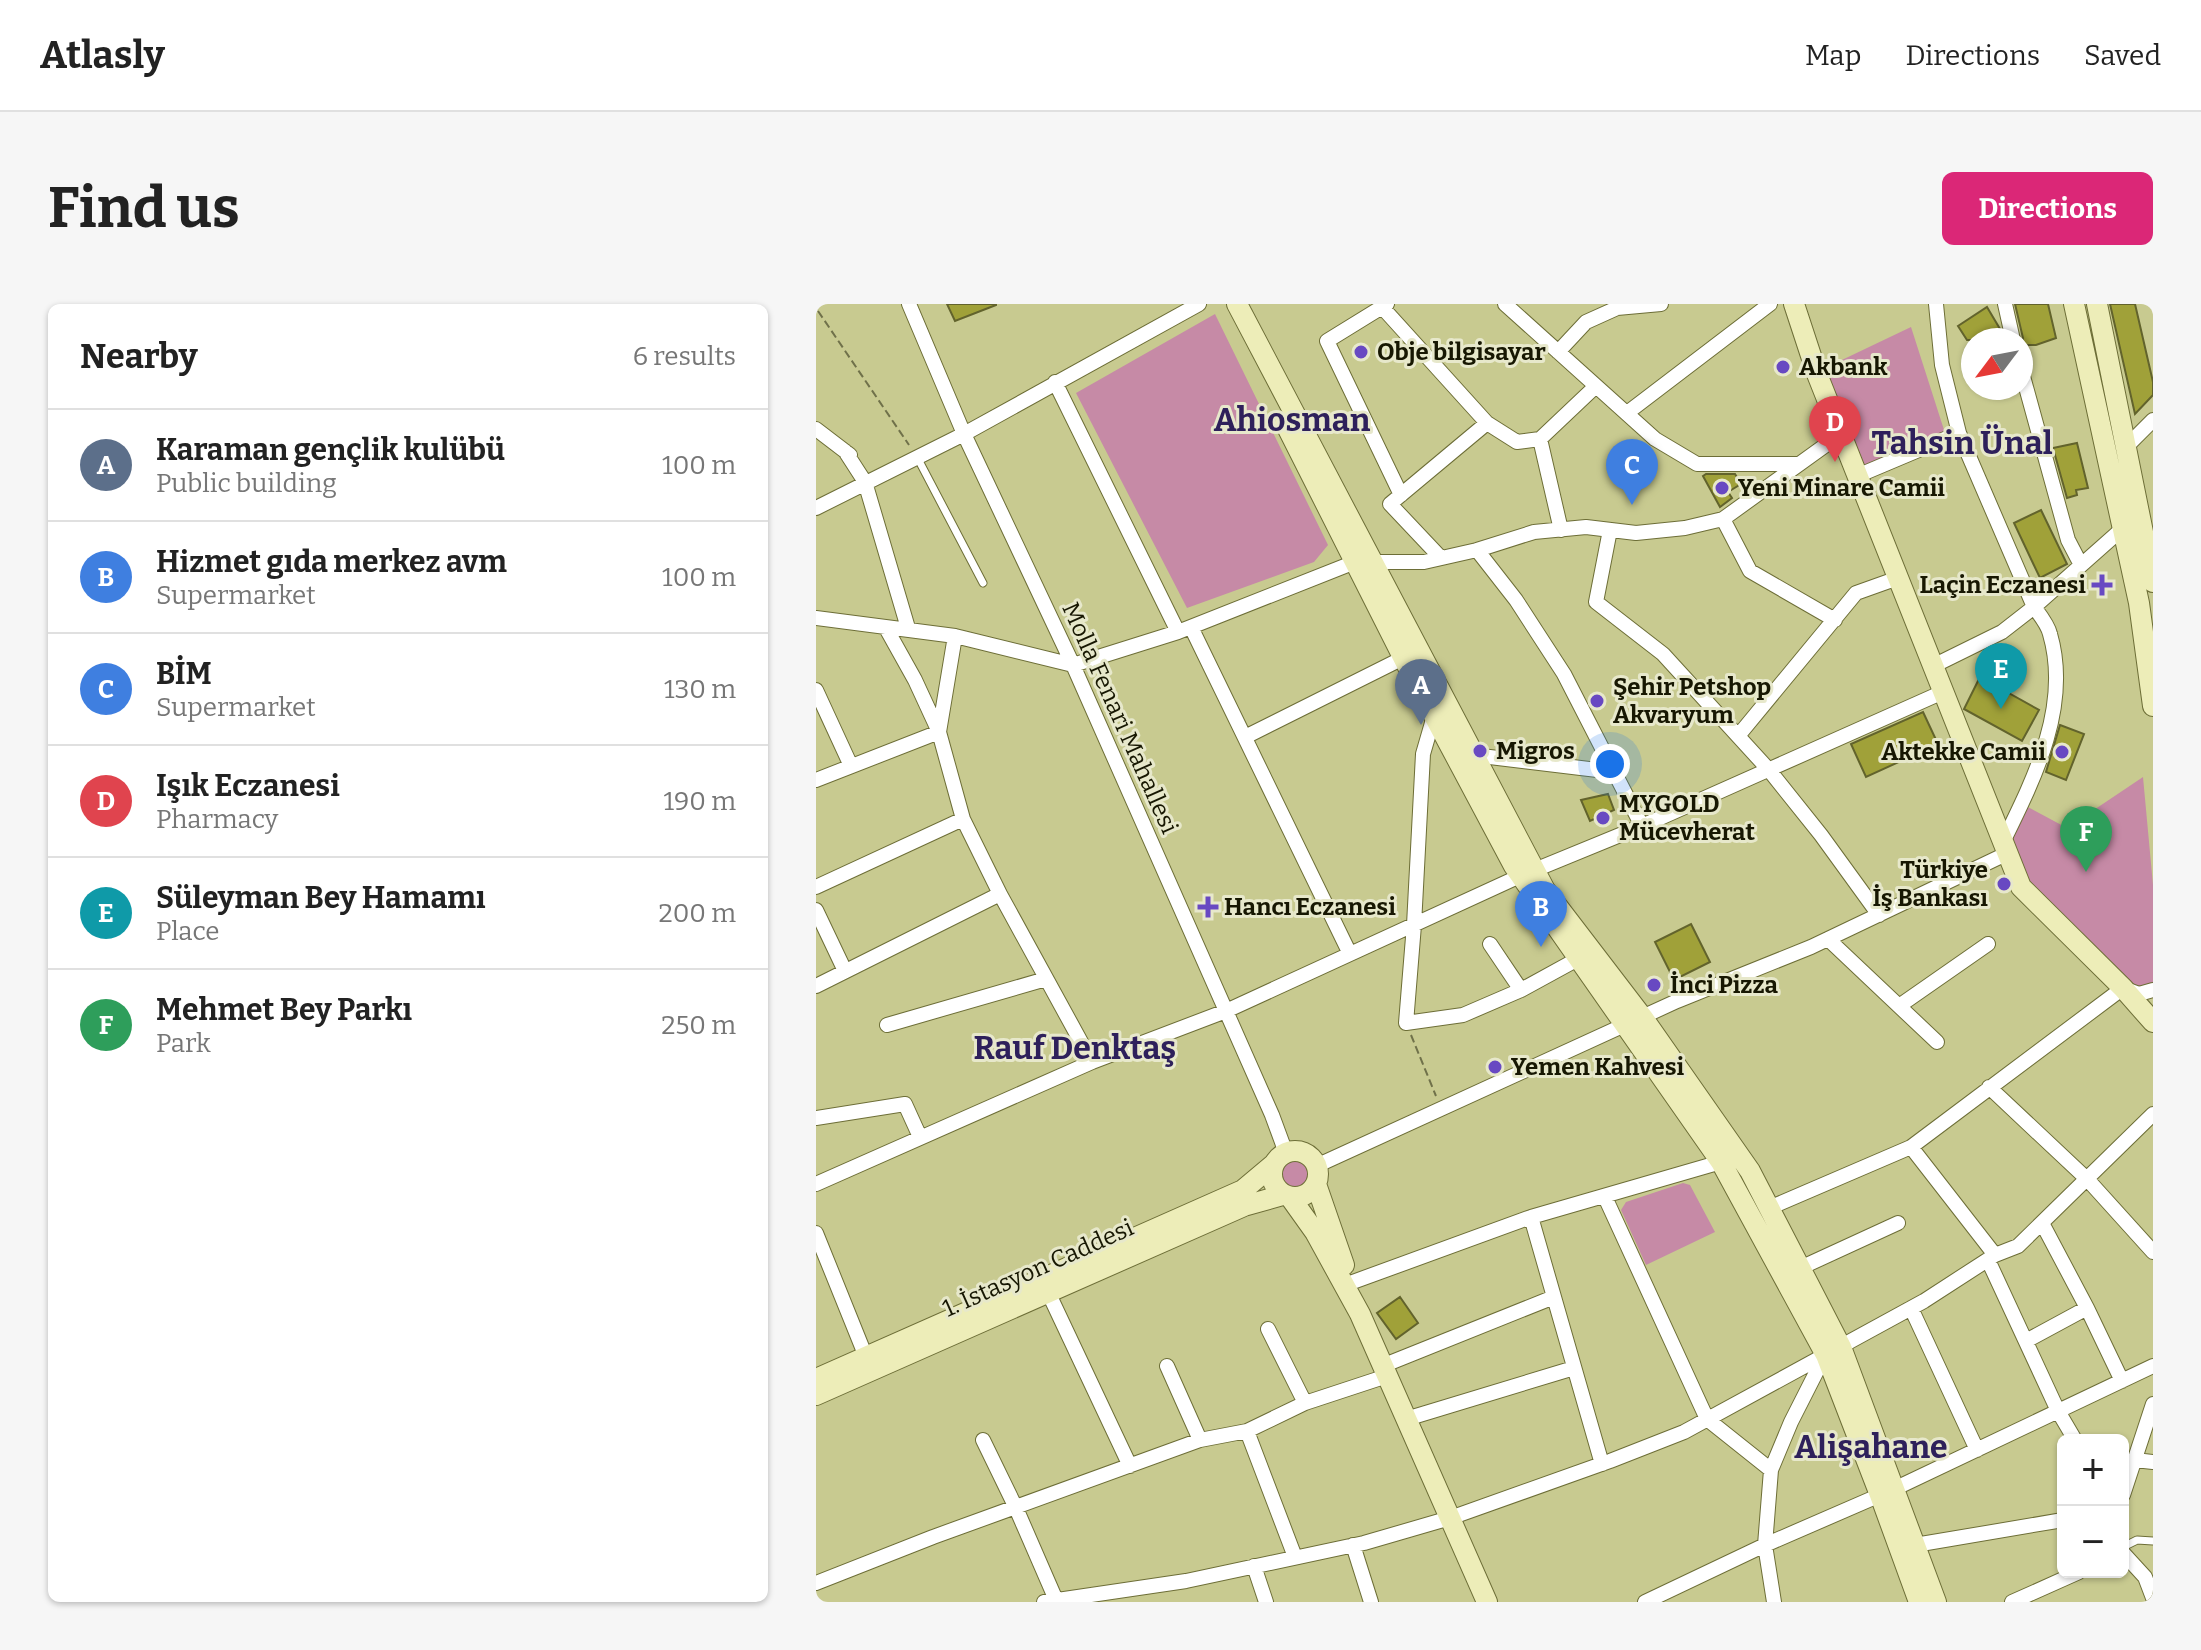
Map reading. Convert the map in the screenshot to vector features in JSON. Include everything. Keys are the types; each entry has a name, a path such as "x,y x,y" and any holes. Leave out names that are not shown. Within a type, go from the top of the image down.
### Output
{"main road":[{"path":"1229,304 1230,313 1363,561 1473,755 1527,873"},
{"path":"1237,304 1363,561 1403,658 1434,716 1527,873 1545,890 1585,955 1750,1171 1800,1268 1833,1351 1887,1492 1919,1602"},
{"path":"1794,304 1817,374 1857,476 2005,847 2027,894 2123,988 2153,1022"},
{"path":"2074,304 2139,603 2153,697"},
{"path":"2097,304 2127,446 2148,526 2153,584 2147,657"},
{"path":"2122,529 2148,526"},
{"path":"2139,603 2153,584"},
{"path":"1635,1021 1833,1351"},
{"path":"1360,1314 1316,1175 1307,1155 1293,1151 1280,1158 1272,1178 1278,1190 1287,1196 1315,1232 1360,1314 1487,1602"},
{"name":"1. İstasyon Caddesi","path":"817,1381 1243,1190 1280,1158"},
{"path":"1287,1196 1303,1196 1316,1175"},
{"name":"1. İstasyon Caddesi","path":"817,1381 1048,1292 1244,1206 1287,1196"},
{"path":"1887,1492 1915,1545 1936,1602"}],"street":[{"name":"Molla Fenari Mahallesi","path":"909,304 964,434 1073,665 1272,1115 1280,1158"},
{"path":"816,508 964,434 1199,304"},
{"path":"1505,304 1655,439 1697,464 1798,464"},
{"path":"1558,352 1586,322 1616,306 1661,304"},
{"path":"1627,413 1770,304"},
{"path":"1316,1175 1441,1108 1677,1001 1879,915 2005,847 2038,770 2057,687 2050,632 2034,607 1959,433 1942,365 1936,304"},
{"path":"2005,304 2010,328"},
{"path":"1401,495 1327,341 1384,306 1487,423 1517,442 1540,439 1596,386"},
{"path":"1055,382 1245,737 1350,954"},
{"path":"2030,400 2068,540 2081,565"},
{"path":"2127,446 2153,420"},
{"path":"1441,558 1390,504 1487,423"},
{"path":"816,429 845,451 870,479 908,628"},
{"path":"1857,476 1959,433"},
{"path":"816,618 955,636 1073,665 1185,629 1363,561 1424,562 1534,532 1586,527 1636,533 1685,528 1723,519 1841,434"},
{"path":"1540,439 1561,530"},
{"path":"1723,519 1750,571 1835,620"},
{"path":"1933,666 2002,632 2122,529"},
{"path":"1610,530 1596,602 1663,654 1769,770 1879,915"},
{"path":"1477,550 1516,600 1564,674 1642,826"},
{"path":"1738,736 1856,593 1898,578"},
{"path":"886,628 939,732 963,819 1000,894 1092,1062"},
{"path":"939,732 955,636"},
{"path":"1245,737 1403,658"},
{"path":"816,690 851,766"},
{"path":"816,1184 1092,1062 1226,1011 1527,873 1642,826 1943,692"},
{"path":"1434,716 1423,754 1406,1023 1463,1015 1521,990 1585,955"},
{"path":"816,780 939,732"},
{"path":"1473,755 1614,772"},
{"path":"816,887 963,819"},
{"path":"816,986 1000,894"},
{"path":"816,910 845,971"},
{"path":"1828,939 1937,1042"},
{"path":"1490,944 1521,990"},
{"path":"1899,1006 1988,944"},
{"path":"887,1025 1046,979"},
{"path":"1769,1208 1911,1147 2123,988 2139,994 2153,990"},
{"path":"1989,1087 2088,1180 2153,1252"},
{"path":"816,1118 905,1104 920,1137"},
{"path":"983,1440 1016,1508 1050,1601 1103,1598 1186,1581 1353,1545 1450,1518 1684,1432 1911,1308 1991,1258 2018,1246 2153,1114"},
{"path":"1911,1147 1991,1258 2058,1411 2071,1434"},
{"path":"1350,1283 1531,1217 1721,1162"},
{"path":"1605,1197 1707,1419 1771,1470"},
{"path":"1531,1217 1602,1464"},
{"path":"1800,1268 1898,1223"},
{"path":"2042,1223 2122,1381"},
{"path":"816,1233 821,1261 866,1357"},
{"path":"1048,1292 1130,1466"},
{"path":"816,1583 1200,1440 1247,1431 1305,1403 1554,1297"},
{"path":"1911,1308 1977,1450"},
{"path":"2026,1341 2087,1308"},
{"path":"1268,1329 1305,1403"},
{"path":"1774,1602 1765,1545 1771,1470 1791,1422 1833,1351"},
{"path":"1167,1366 1200,1440"},
{"path":"1645,1602 2153,1366"},
{"path":"1406,1419 1574,1368"},
{"path":"2129,1478 2153,1404"},
{"path":"1247,1431 1295,1557"},
{"path":"2135,1460 2153,1462"},
{"path":"1915,1545 2057,1521"},
{"path":"1353,1545 1371,1602"},
{"path":"2129,1557 2145,1577 2153,1598"},
{"path":"1254,1566 1266,1602"},
{"path":"2012,1602 2066,1578"}],"lane":[{"path":"917,456 983,583"},
{"path":"2129,1546 2137,1540 2153,1541"}],"path":[{"path":"818,311 917,456"},
{"path":"1406,1023 1441,1108"}],"shaded area":[{"path":"1215,314 1328,545 1314,562 1187,608 1076,393"},
{"path":"1911,327 1945,433 1862,466 1823,369"},
{"path":"2143,777 2153,885 2153,983 2139,989 2024,884 2008,843 2026,806 2067,828"},
{"path":"1294,1161 1305,1165 1309,1176 1305,1187 1294,1191 1283,1187 1279,1176 1283,1165"},
{"path":"1683,1183 1690,1185 1715,1232 1646,1265 1621,1210 1626,1202"}],"building":[{"path":"947,304 996,304 996,305 955,321"},
{"path":"2015,304 2048,304 2056,338 2033,345 2033,328 2021,328"},
{"path":"2110,304 2135,304 2153,382 2153,395 2135,414"},
{"path":"1987,307 1999,328 1961,328 1961,331 1958,326"},
{"path":"2077,443 2088,488 2076,490 2077,495 2067,498 2053,448"},
{"name":"Yeni Minare Camii","path":"1735,474 1741,484 1728,492 1732,498 1720,507 1703,476"},
{"path":"2041,510 2067,564 2040,578 2014,523"},
{"path":"1980,677 2039,710 2022,741 1964,709"},
{"path":"1923,712 1938,744 1866,777 1851,744"},
{"name":"Aktekke Camii","path":"2060,725 2084,734 2066,780 2046,772"},
{"path":"1608,794 1614,810 1590,821 1581,800"},
{"path":"1691,924 1710,962 1674,980 1655,942"},
{"path":"1400,1297 1418,1323 1396,1339 1377,1313"}],"place":[{"name":"Obje bilgisayar","path":"1361,352"},
{"name":"Akbank","path":"1783,367"},
{"name":"Işık Eczanesi","path":"1835,462"},
{"name":"Yeni Minare Camii","path":"1722,488"},
{"name":"BİM","path":"1632,505"},
{"name":"Laçin Eczanesi","path":"2102,585"},
{"name":"Şehir Petshop Akvaryum","path":"1597,701"},
{"name":"Süleyman Bey Hamamı","path":"2001,709"},
{"name":"Karaman gençlik kulübü","path":"1421,725"},
{"name":"Migros","path":"1480,751"},
{"name":"Aktekke Camii","path":"2062,752"},
{"name":"MYGOLD Mücevherat","path":"1603,818"},
{"name":"Mehmet Bey Parkı","path":"2086,872"},
{"name":"Türkiye İş Bankası","path":"2004,884"},
{"name":"Hancı Eczanesi","path":"1208,907"},
{"name":"Hizmet gıda merkez avm","path":"1541,947"},
{"name":"İnci Pizza","path":"1654,985"},
{"name":"Yemen Kahvesi","path":"1495,1067"}],"district":[{"name":"Ahiosman","path":"1292,420"},
{"name":"Tahsin Ünal","path":"1962,443"},
{"name":"Rauf Denktaş","path":"1075,1048"},
{"name":"Alişahane","path":"1871,1447"}]}
